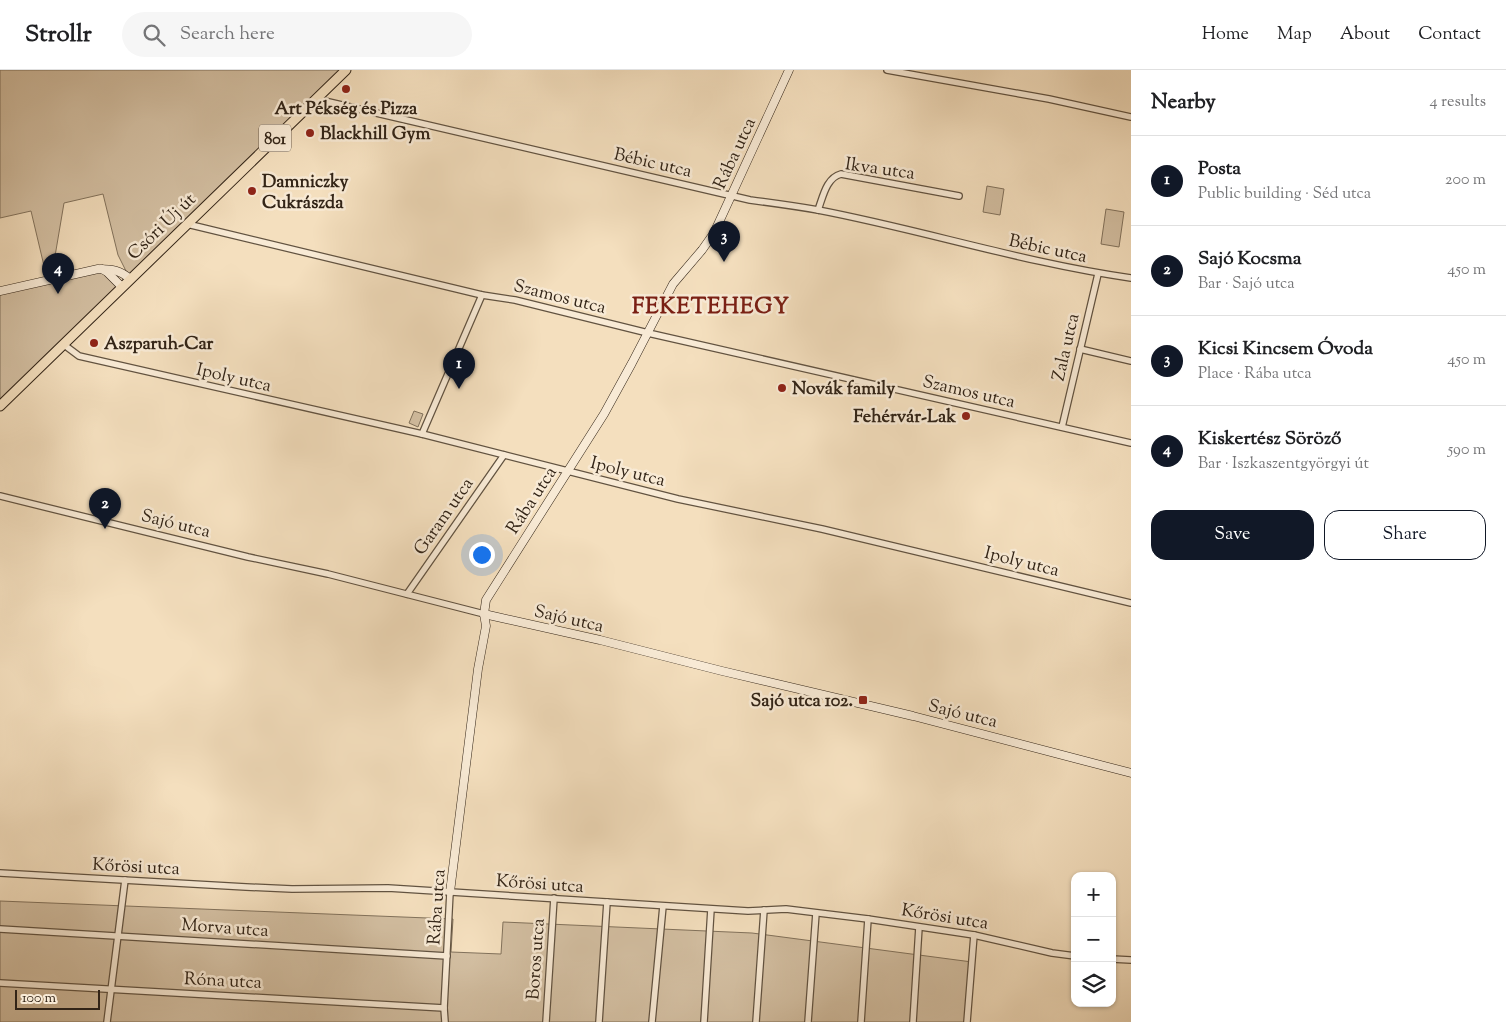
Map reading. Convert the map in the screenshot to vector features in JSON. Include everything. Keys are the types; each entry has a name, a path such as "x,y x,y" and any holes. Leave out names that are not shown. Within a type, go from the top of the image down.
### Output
{"main road":[{"name":"Csóri Új út","path":"0,406 346,70"}],"street":[{"name":"Rába utca","path":"445,1022 444,1008 450,892 478,669 486,626 484,614 488,595 616,394 673,284 708,242 790,70"},
{"path":"887,70 1049,99 1131,116"},
{"name":"Bébic utca","path":"316,99 731,196 818,210 977,248 1098,274 1131,278"},
{"name":"Ikva utca","path":"818,210 827,185 832,178 841,174 959,196"},
{"name":"Szamos utca","path":"187,224 482,294 515,300 648,333 1131,443"},
{"path":"0,290 91,269 108,268 119,271 130,279"},
{"path":"102,269 122,287"},
{"name":"Zala utca","path":"1062,428 1098,274"},
{"path":"422,434 482,294"},
{"name":"Ipoly utca","path":"63,344 79,356 422,434 678,499 822,529 1131,603"},
{"path":"1080,349 1131,361"},
{"name":"Garam utca","path":"407,594 504,455"},
{"name":"Sajó utca","path":"0,496 484,614 600,640 731,674 913,716 1131,773"},
{"name":"Kőrösi utca","path":"0,873 292,889 388,888 711,909 786,909 974,935 1071,956"},
{"path":"107,1022 125,880"},
{"name":"Boros utca","path":"546,1022 554,898"},
{"path":"599,1022 607,902"},
{"path":"652,1022 663,906"},
{"path":"704,1022 711,909"},
{"path":"756,1022 764,910"},
{"path":"808,1022 816,913"},
{"path":"861,1022 868,919"},
{"path":"913,1022 919,927"},
{"name":"Morva utca","path":"0,929 448,956"},
{"path":"967,1022 974,935"},
{"path":"1116,959 1131,960"},
{"name":"Róna utca","path":"0,983 444,1008"}],"shaded area":[{"path":"0,70 346,70 130,279 118,255 103,194 64,203 53,268 45,270 31,211 0,218"},
{"path":"987,186 1004,189 1000,215 983,212"},
{"path":"1106,209 1124,212 1119,247 1101,244"},
{"path":"98,269 122,287 0,406 0,291"},
{"path":"414,411 423,414 418,427 409,423"},
{"path":"0,901 453,919 451,952 501,954 503,922 752,933 972,962 968,1022 0,1022"}],"place":[{"name":"Art Pékség és Pizza","path":"346,89"},
{"name":"Blackhill Gym","path":"310,133"},
{"name":"Damniczky Cukrászda","path":"252,191"},
{"name":"Kicsi Kincsem Óvoda","path":"724,262"},
{"name":"Kiskertész Söröző","path":"58,294"},
{"name":"Aszparuh-Car","path":"94,343"},
{"name":"Novák family","path":"782,388"},
{"name":"Posta","path":"459,389"},
{"name":"Fehérvár-Lak","path":"966,416"},
{"name":"Sajó Kocsma","path":"105,529"},
{"name":"Sajó utca 102.","path":"863,700"}],"district":[{"name":"FEKETEHEGY","path":"711,305"}]}
